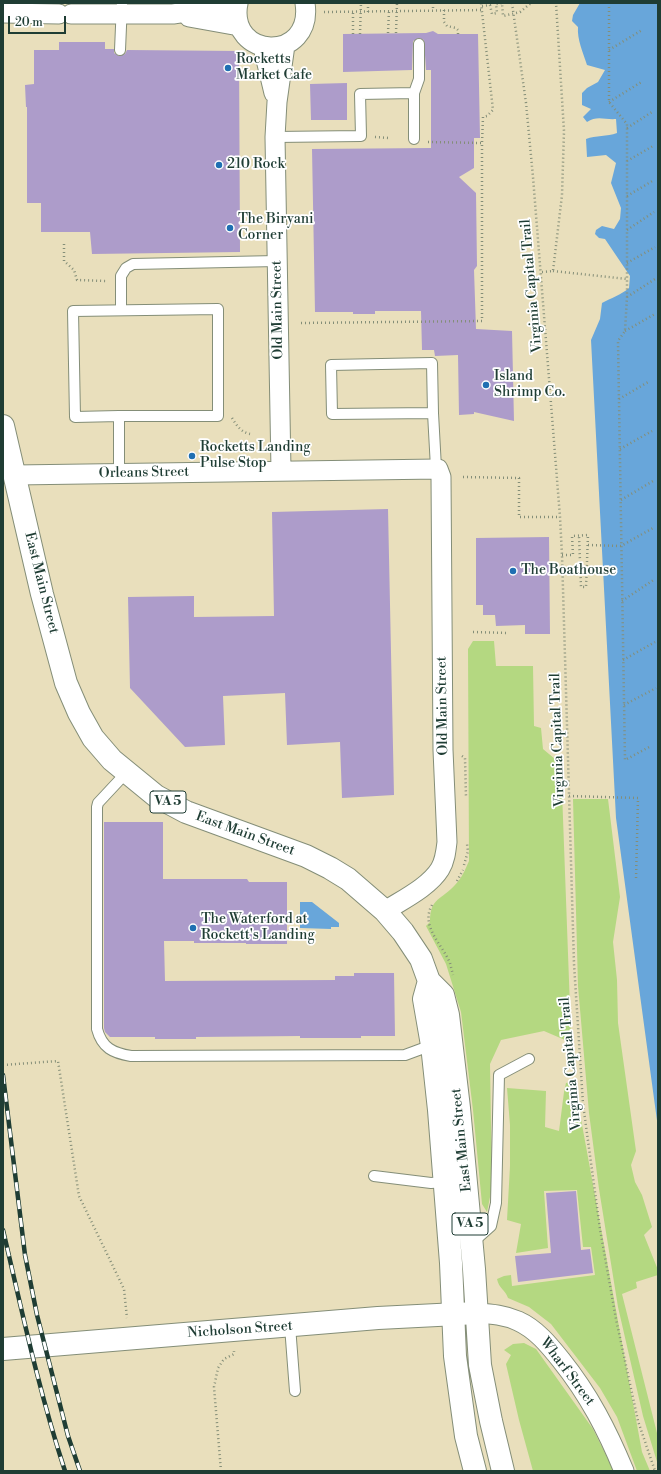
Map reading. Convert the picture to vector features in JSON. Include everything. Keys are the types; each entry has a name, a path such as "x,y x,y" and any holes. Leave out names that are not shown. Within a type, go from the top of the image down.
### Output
{"main road":[{"name":"East Main Street","path":"3,426 42,594 66,683 79,713 93,738 112,760 126,773 156,796 186,812 306,856 330,868 363,892 404,932 421,959 429,981 443,995 448,1015 459,1108 472,1243 481,1374 503,1471"},
{"name":"East Main Street","path":"429,981 424,999 432,1045 439,1110 454,1314 455,1356 463,1422 475,1471"},
{"name":"Nicholson Street","path":"3,1349 384,1318 477,1313"}],"street":[{"path":"174,14 238,3 237,15 239,26 245,36 263,47 274,48 285,45 294,40 301,32 305,23 305,3"},
{"path":"3,13 65,14 122,9 174,14 239,26"},
{"name":"Old Main Street","path":"281,470 275,137 276,102 285,45"},
{"name":"Old Main Street","path":"263,47 276,102"},
{"name":"Orleans Street","path":"15,475 281,470 438,470"},
{"name":"Old Main Street","path":"385,912 435,877 446,856 447,842 443,750 441,485 438,470"},
{"name":"Wharf Street","path":"477,1313 497,1314 520,1322 536,1332 548,1344 572,1374 596,1410 613,1444 624,1471"}],"lane":[{"path":"120,50 122,9"},
{"path":"418,141 414,92 419,79 419,44"},
{"path":"275,137 361,136 360,94 414,92"},
{"path":"121,310 121,276 126,268 133,264 278,261"},
{"path":"218,309 218,416 119,416 75,416 73,311 218,309"},
{"path":"432,412 332,414 331,365 432,363 432,412 438,470"},
{"path":"119,416 119,473"},
{"path":"126,773 98,803 97,807 97,1029 102,1042 110,1049 120,1054 131,1056 405,1055 432,1045"},
{"path":"472,1243 491,1226 496,1203 498,1076 529,1059"},
{"path":"374,1176 431,1183 444,1182"},
{"path":"290,1326 295,1391"}],"path":[{"path":"360,34 361,3"},
{"path":"368,3 368,12"},
{"path":"396,33 397,3"},
{"path":"433,3 433,11"},
{"path":"301,323 482,320 483,117 487,116 493,110 482,4 490,4 492,14 497,13 496,4 502,3 503,16 513,15 525,9 531,3"},
{"name":"Virginia Capital Trail","path":"512,3 526,103 542,272 560,517 574,964 579,1054 592,1172 615,1311 638,1421 655,1471"},
{"path":"553,271 562,195 564,131 556,3"},
{"path":"609,3 609,102 627,124 627,297 625,331"},
{"path":"444,10 444,22 447,26 456,28 458,30 458,34"},
{"path":"324,12 482,10"},
{"path":"388,33 389,11"},
{"path":"353,12 353,34"},
{"path":"609,50 642,30"},
{"path":"609,102 643,80"},
{"path":"627,128 652,112"},
{"path":"372,137 389,138"},
{"path":"418,141 482,143"},
{"path":"627,161 653,146"},
{"path":"627,196 654,180"},
{"path":"627,230 654,212"},
{"path":"64,244 64,261 74,270 77,280 121,281"},
{"path":"627,263 655,247"},
{"path":"542,272 553,271 627,278"},
{"path":"627,297 655,279"},
{"path":"651,746 625,760 618,341 625,331 655,314"},
{"path":"619,399 650,381"},
{"path":"232,418 240,430 244,433 250,434"},
{"path":"620,449 652,431"},
{"path":"463,478 519,478 520,517 560,517"},
{"path":"620,500 653,481"},
{"path":"588,545 621,546 653,528"},
{"path":"562,555 573,555 572,536 588,535 586,587 581,587 579,536"},
{"path":"622,601 655,579"},
{"path":"473,632 507,633"},
{"path":"623,660 655,642"},
{"path":"624,705 656,688"},
{"path":"569,796 638,798 636,879"},
{"path":"3,1065 58,1061 79,1196 124,1289 129,1338"},
{"path":"221,1471 214,1387 218,1368 224,1360 234,1354 234,1347"}],"green space":[{"path":"473,641 494,641 496,666 533,666 534,726 541,728 543,749 561,764 571,1035 565,1040 544,1031 501,1040 490,1064 492,1187 487,1212 482,1204 473,1110 461,1012 446,964 426,926 430,922 434,903 457,882 463,874 469,861 468,649"},
{"path":"573,799 608,799 620,897 613,942 617,980 618,1023 636,1151 631,1165 635,1182 642,1195 652,1227 644,1235 658,1270 658,1275 636,1282 637,1288 622,1294 658,1437 658,1465 643,1416 618,1307 599,1189 589,1113 578,986"},
{"path":"574,1081 642,1452 650,1471 637,1471 617,1417 600,1388 551,1324 529,1307 508,1298 499,1285 497,1279 511,1275 512,1286 595,1275 591,1247 583,1247 577,1190 544,1191 548,1248 516,1253 521,1224 507,1220 510,1166 510,1125 507,1088 546,1091 545,1127 559,1131 566,1083"},
{"path":"524,1343 536,1349 593,1429 614,1471 533,1471 506,1364 511,1355 504,1350 513,1344"}],"water":[{"path":"580,3 658,3 658,1128 616,818 591,340 600,319 602,303 619,295 629,288 630,276 605,239 599,238 595,234 596,230 602,226 614,229 620,219 621,208 611,183 616,163 606,155 587,157 586,139 617,133 616,119 598,118 587,122 583,117 591,109 582,105 582,93 587,88 598,82 605,70 587,65 579,41 578,27 572,21 573,15"},
{"path":"300,902 312,902 339,923 339,927 331,927 331,929 300,928"}],"building":[{"path":"433,31 438,34 478,34 480,138 474,138 474,168 459,177 476,193 477,266 474,270 476,329 512,331 514,421 474,412 474,414 459,415 458,355 435,356 434,350 422,350 421,311 375,311 375,314 353,314 353,312 315,312 312,149 431,148 431,70 426,70 424,40 419,38 413,41 412,70 343,72 343,34 426,33"},
{"path":"59,42 105,42 105,49 114,49 114,53 119,56 125,54 127,50 239,51 240,252 92,254 90,232 41,232 41,203 27,203 27,107 25,85 34,84 34,50 59,50"},
{"path":"347,83 347,120 311,120 310,84"},
{"path":"388,509 394,795 342,798 340,742 287,745 285,693 223,696 225,745 185,747 130,688 128,597 194,596 194,617 274,616 272,512"},
{"name":"The Boathouse","path":"549,537 550,634 525,634 525,625 496,626 495,615 483,615 483,605 476,605 476,538"},
{"name":"The Waterford at Rockett's Landing","path":"104,822 163,822 163,879 247,879 249,882 287,882 287,944 194,943 194,941 164,941 165,981 335,980 335,976 354,976 354,973 394,973 395,1036 361,1036 361,1038 300,1038 300,1036 196,1037 196,1039 110,1037 105,1032 104,1028"},
{"path":"576,1191 581,1250 590,1249 593,1273 518,1282 515,1256 551,1253 546,1193"}],"railway":[{"path":"3,1075 25,1255 37,1315 68,1436 80,1471"},
{"path":"3,1230 39,1381 65,1471"}],"place":[{"name":"Rocketts Market Cafe","path":"228,68"},
{"name":"210 Rock","path":"219,165"},
{"name":"The Biryani Corner","path":"230,228"},
{"name":"Island Shrimp Co.","path":"486,385"},
{"name":"Rocketts Landing Pulse Stop","path":"192,456"},
{"name":"The Boathouse","path":"513,571"},
{"name":"The Waterford at Rockett's Landing","path":"193,928"}]}
